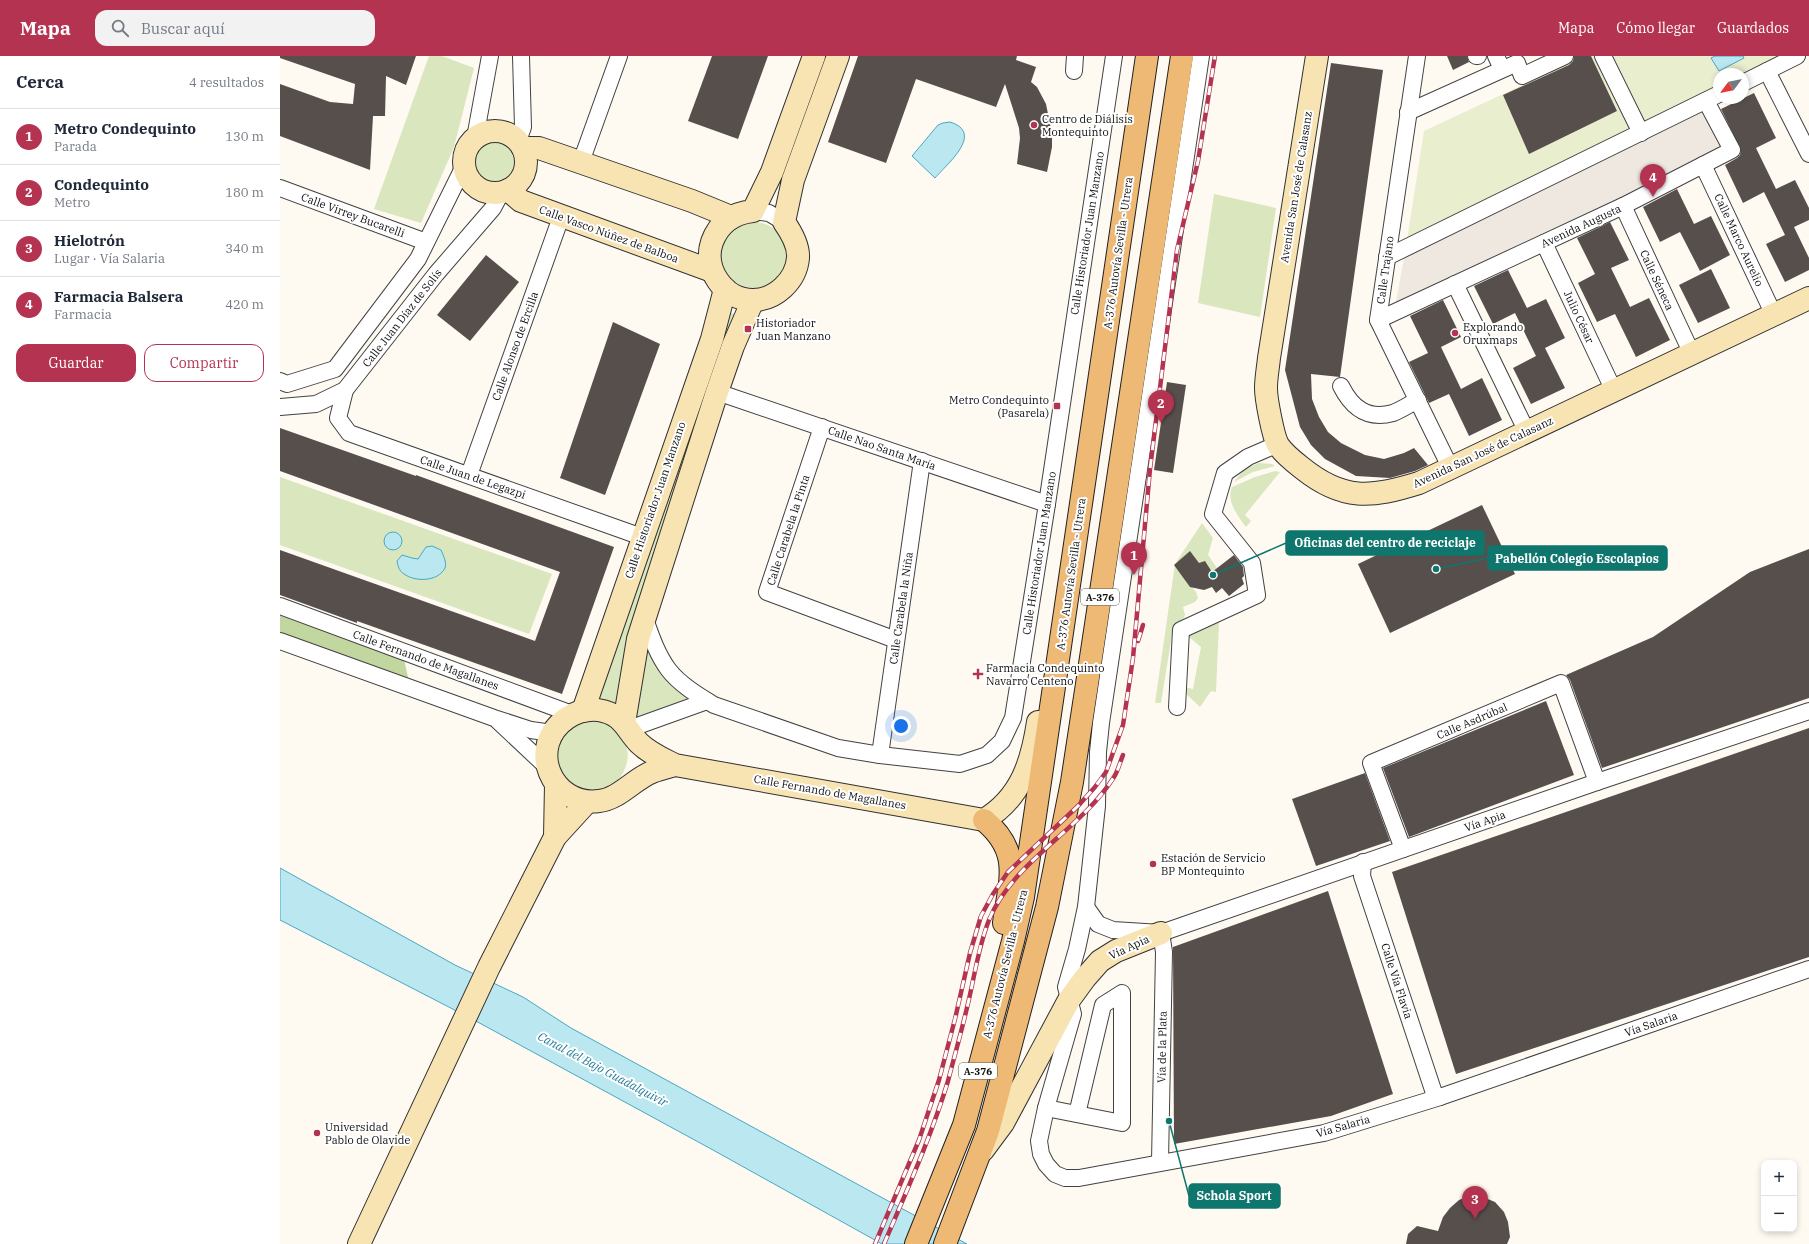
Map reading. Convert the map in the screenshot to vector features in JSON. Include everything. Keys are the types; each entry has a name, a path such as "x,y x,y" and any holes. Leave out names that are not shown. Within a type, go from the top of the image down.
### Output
{"main road":[{"name":"A-376 Autovía Sevilla - Utrera","path":"916,1244 964,1125 1023,897 1147,56"},
{"name":"A-376","path":"948,1237 981,1153 988,1131 1047,907 1072,782 1182,56"},
{"path":"984,820 997,831 1004,841 1009,852 1011,864 992,1018"}],"street":[{"path":"464,166 466,151 475,138 490,56"},
{"path":"505,192 521,180 526,164 521,145 523,127 520,83 521,56"},
{"path":"581,162 620,56"},
{"path":"753,211 772,172 814,56"},
{"path":"784,222 793,180 838,56"},
{"name":"Calle Historiador Juan Manzano","path":"644,619 659,656 669,671 679,681 707,701 838,748 880,755 960,764 987,755 1002,741 1013,718 1038,581 1114,56"},
{"path":"1068,994 1086,907 1097,806 1098,752 1101,723 1201,56"},
{"name":"Avenida San José de Calasanz","path":"1317,56 1266,389 1271,421 1278,444 1288,457 1316,480 1340,491 1370,494 1398,490 1419,483 1452,469 1809,298"},
{"name":"Calle Trajano","path":"1416,56 1378,320 1452,469"},
{"path":"1408,112 1499,63 1517,63 1522,76 1565,56"},
{"path":"1603,56 1640,133"},
{"path":"1749,80 1797,56"},
{"path":"1767,71 1809,154"},
{"name":"Avenida Augusta","path":"1378,320 1623,206 1732,150 1712,98 1387,257"},
{"path":"475,138 489,131 505,132 521,145 539,148 581,162 692,201 731,217"},
{"name":"Calle Marco Aurelio","path":"1703,165 1774,315"},
{"name":"Calle Vasco Núñez de Balboa","path":"464,166 470,182 484,191 505,192 521,201 561,217 712,271"},
{"name":"Calle Juan Díaz de Solís","path":"280,381 288,384 335,369 418,258 464,166"},
{"name":"Calle Virrey Bucarelli","path":"280,188 426,242"},
{"name":"Calle Juan Díaz de Solís","path":"280,407 316,404 345,390 436,274 505,192"},
{"name":"Calle Séneca","path":"1623,206 1692,354"},
{"path":"753,211 769,214 784,222 794,236 798,258 791,279 775,294 753,300 738,297 724,289 717,281 712,271 709,250 716,231 731,217 741,212 753,211"},
{"name":"Calle Alonso de Ercilla","path":"469,475 561,217"},
{"name":"Julio César","path":"1544,243 1614,391"},
{"path":"1456,284 1527,432"},
{"name":"Calle Historiador Juan Manzano","path":"578,712 712,339 724,289"},
{"path":"625,788 633,776 638,763 637,749 629,729 638,639 717,392 733,346 753,300"},
{"path":"1341,386 1346,398 1356,408 1374,415 1393,413 1418,400"},
{"name":"Calle Juan de Legazpi","path":"345,390 338,418 349,433 642,536"},
{"name":"Calle Nao Santa María","path":"717,392 1048,504"},
{"name":"Calle Carabela la Pinta","path":"822,427 767,592 896,640"},
{"path":"1177,707 1181,630 1257,595 1252,563 1213,514 1225,473 1248,457 1278,444"},
{"name":"Calle Carabela la Niña","path":"880,755 922,461"},
{"name":"Calle Fernando de Magallanes","path":"280,606 578,712"},
{"path":"984,820 997,812 1006,803 1026,772 1033,751 1048,664 1064,627"},
{"path":"280,640 494,718 531,730 552,733"},
{"name":"Calle Asdrúbal","path":"1403,849 1371,763 1561,683 1597,782"},
{"path":"629,729 707,701"},
{"path":"555,837 552,776 546,755 552,733 561,722 578,712 598,710 612,714 629,729 640,743 651,752 675,765"},
{"name":"Vía Apia","path":"981,1153 1003,1123 1050,1035 1068,994 1078,987 1100,961 1122,948 1363,862 1809,711"},
{"path":"494,718 552,776 565,793 576,799 587,802 607,799 652,772 675,765"},
{"name":"Calle Fernando de Magallanes","path":"675,765 984,820"},
{"path":"359,1244 489,967 555,837 587,802"},
{"name":"Calle Vía Flavia","path":"1363,862 1362,876 1434,1092 1440,1097"},
{"name":"Vía Apia","path":"1086,907 1098,924 1113,930 1161,933"},
{"name":"Vía de la Plata","path":"1160,1162 1164,952 1161,933"},
{"name":"Vía Salaria","path":"1068,994 1073,1014 1040,1130 1041,1154 1046,1164 1055,1174 1065,1178 1079,1178 1324,1133 1440,1097 1809,968"},
{"path":"1046,1108 1122,1123 1122,992 1103,1005 1077,1114"}],"green space":[{"path":"429,56 442,56 474,68 454,147 421,223 374,209"},
{"path":"1584,56 1596,56 1633,131 1407,240 1424,131"},
{"path":"1608,56 1788,56 1749,75 1749,68 1713,68 1713,92 1642,127"},
{"path":"489,141 497,141 505,144 511,150 514,162 511,174 505,180 497,183 489,183 481,180 475,174 472,166 472,158 475,150 481,144"},
{"path":"1214,194 1276,208 1260,317 1198,303"},
{"path":"748,222 760,222 772,227 782,237 787,249 785,268 772,283 760,288 748,288 736,283 726,273 721,261 721,249 726,237 736,227"},
{"path":"727,311 737,315 620,710 592,702"},
{"path":"1259,463 1272,464 1275,466 1253,472 1234,482 1244,469"},
{"path":"1275,471 1280,472 1245,515 1251,521 1246,527 1236,513 1232,503 1232,487 1255,477"},
{"path":"280,477 552,574 529,634 280,545"},
{"path":"1202,523 1213,538 1208,555 1217,568 1212,572 1207,564 1185,579 1196,592 1198,598 1195,602 1183,607 1185,615 1184,618 1173,628 1161,703 1155,703 1175,564"},
{"path":"280,615 404,659 409,682 280,635"},
{"path":"1219,622 1216,692 1211,691 1200,707 1182,690 1183,687 1193,689 1201,647 1189,637 1190,632 1200,625"},
{"path":"643,635 695,700 632,722"},
{"path":"588,719 609,723 624,741 628,755 624,771 617,781 608,788 598,791 587,791 577,788 568,782 562,773 558,761 558,745 566,730 573,725"}],"shaded area":[{"path":"1705,99 1732,150 1394,312 1407,242"}],"water":[{"path":"1715,56 1743,56 1744,58 1725,68 1717,68 1711,58"},
{"path":"950,122 960,127 964,133 964,141 954,157 935,178 912,156 938,125"},
{"path":"393,532 399,535 402,541 399,547 393,550 387,547 384,541 387,535"},
{"path":"432,546 441,550 444,556 445,568 442,573 432,578 420,579 409,577 398,567 397,561 402,555 418,559 426,547"},
{"name":"Canal del Bajo Guadalquivir","path":"280,868 455,965 523,997 571,1028 967,1244 882,1244 474,1020 280,920"}],"building":[{"path":"280,56 416,56 406,85 386,76 385,116 373,116 370,170 280,136 280,84 330,102 353,104 355,84 280,58"},
{"path":"712,56 768,56 738,139 688,121"},
{"path":"858,56 1017,56 1016,60 1036,67 1031,82 1037,87 1046,104 1052,134 1052,147 1047,172 1017,164 1020,138 1019,128 1005,84 996,107 916,79 886,163 828,142"},
{"path":"1447,56 1467,56 1469,62 1453,70"},
{"path":"1574,56 1591,56 1617,111 1529,154 1503,95 1569,65 1573,61"},
{"path":"1331,63 1383,70 1340,377 1311,374 1312,399 1319,417 1328,432 1341,443 1365,455 1384,459 1404,453 1414,448 1428,465 1415,471 1390,478 1356,476 1325,459 1311,445 1300,427 1285,370"},
{"path":"1754,93 1776,138 1756,148 1776,189 1795,180 1809,208 1809,220 1794,227 1809,258 1809,270 1785,282 1766,244 1785,235 1764,192 1743,203 1725,165 1737,158 1740,155 1741,150 1721,109 1731,104 1749,104 1749,95"},
{"path":"1677,189 1694,224 1711,216 1730,255 1700,271 1680,232 1660,242 1643,207"},
{"path":"1610,222 1629,260 1611,268 1630,307 1649,298 1670,340 1636,357 1615,314 1597,322 1578,283 1595,274 1577,238"},
{"path":"486,255 519,282 470,341 437,315"},
{"path":"1711,269 1730,308 1698,323 1679,285"},
{"path":"1508,270 1527,308 1546,299 1565,338 1545,348 1565,388 1531,404 1513,368 1536,356 1515,313 1493,324 1474,286"},
{"path":"1443,300 1461,337 1441,347 1461,389 1482,378 1502,420 1469,436 1449,394 1429,403 1409,362 1428,353 1410,316"},
{"path":"613,322 660,344 605,495 560,478"},
{"path":"1167,382 1186,385 1173,473 1154,470"},
{"path":"280,428 416,475 614,547 562,694 280,595 280,550 535,641 560,572 280,471"},
{"path":"1482,505 1515,574 1390,633 1358,564"},
{"path":"1809,549 1809,698 1602,768 1570,680 1566,675 1653,637 1750,572"},
{"path":"1190,551 1199,563 1205,561 1212,572 1234,555 1243,567 1244,576 1242,578 1244,584 1229,596 1222,588 1216,593 1212,587 1204,590 1190,587 1174,565"},
{"path":"1546,701 1574,775 1409,837 1383,768"},
{"path":"1809,728 1809,957 1456,1074 1392,872"},
{"path":"1365,773 1390,841 1316,866 1292,799"},
{"path":"1328,891 1393,1094 1331,1116 1174,1144 1173,947"},
{"path":"1478,1195 1495,1202 1504,1212 1508,1222 1510,1237 1507,1244 1406,1244 1408,1234 1417,1226 1438,1231 1443,1217 1450,1208 1459,1200 1469,1196"}],"railway":[{"path":"875,1244 919,1140 939,1080 970,953 981,916 993,894 1008,872 1078,806 1095,787 1106,772 1123,725 1133,658 1150,469 1177,250 1198,161 1215,56"},
{"path":"1138,641 1143,625"},
{"path":"884,1244 918,1163 948,1081 980,949 989,920 1000,899 1014,880 1084,814 1100,796 1115,775 1123,755"}],"place":[{"name":"Centro de Diálisis Montequinto","path":"1034,125"},
{"name":"Farmacia Balsera","path":"1653,197"},
{"name":"Historiador Juan Manzano","path":"748,329"},
{"name":"Explorando Oruxmaps","path":"1455,333"},
{"name":"Metro Condequinto (Pasarela)","path":"1057,406"},
{"name":"Condequinto","path":"1161,423"},
{"name":"Pabellón Colegio Escolapios","path":"1436,569"},
{"name":"Metro Condequinto","path":"1134,575"},
{"name":"Oficinas del centro de reciclaje","path":"1213,575"},
{"name":"Farmacia Condequinto Navarro Centeno","path":"978,674"},
{"name":"Estación de Servicio BP Montequinto","path":"1153,864"},
{"name":"Schola Sport","path":"1169,1121"},
{"name":"Universidad Pablo de Olavide","path":"317,1133"},
{"name":"Hielotrón","path":"1475,1219"}]}
